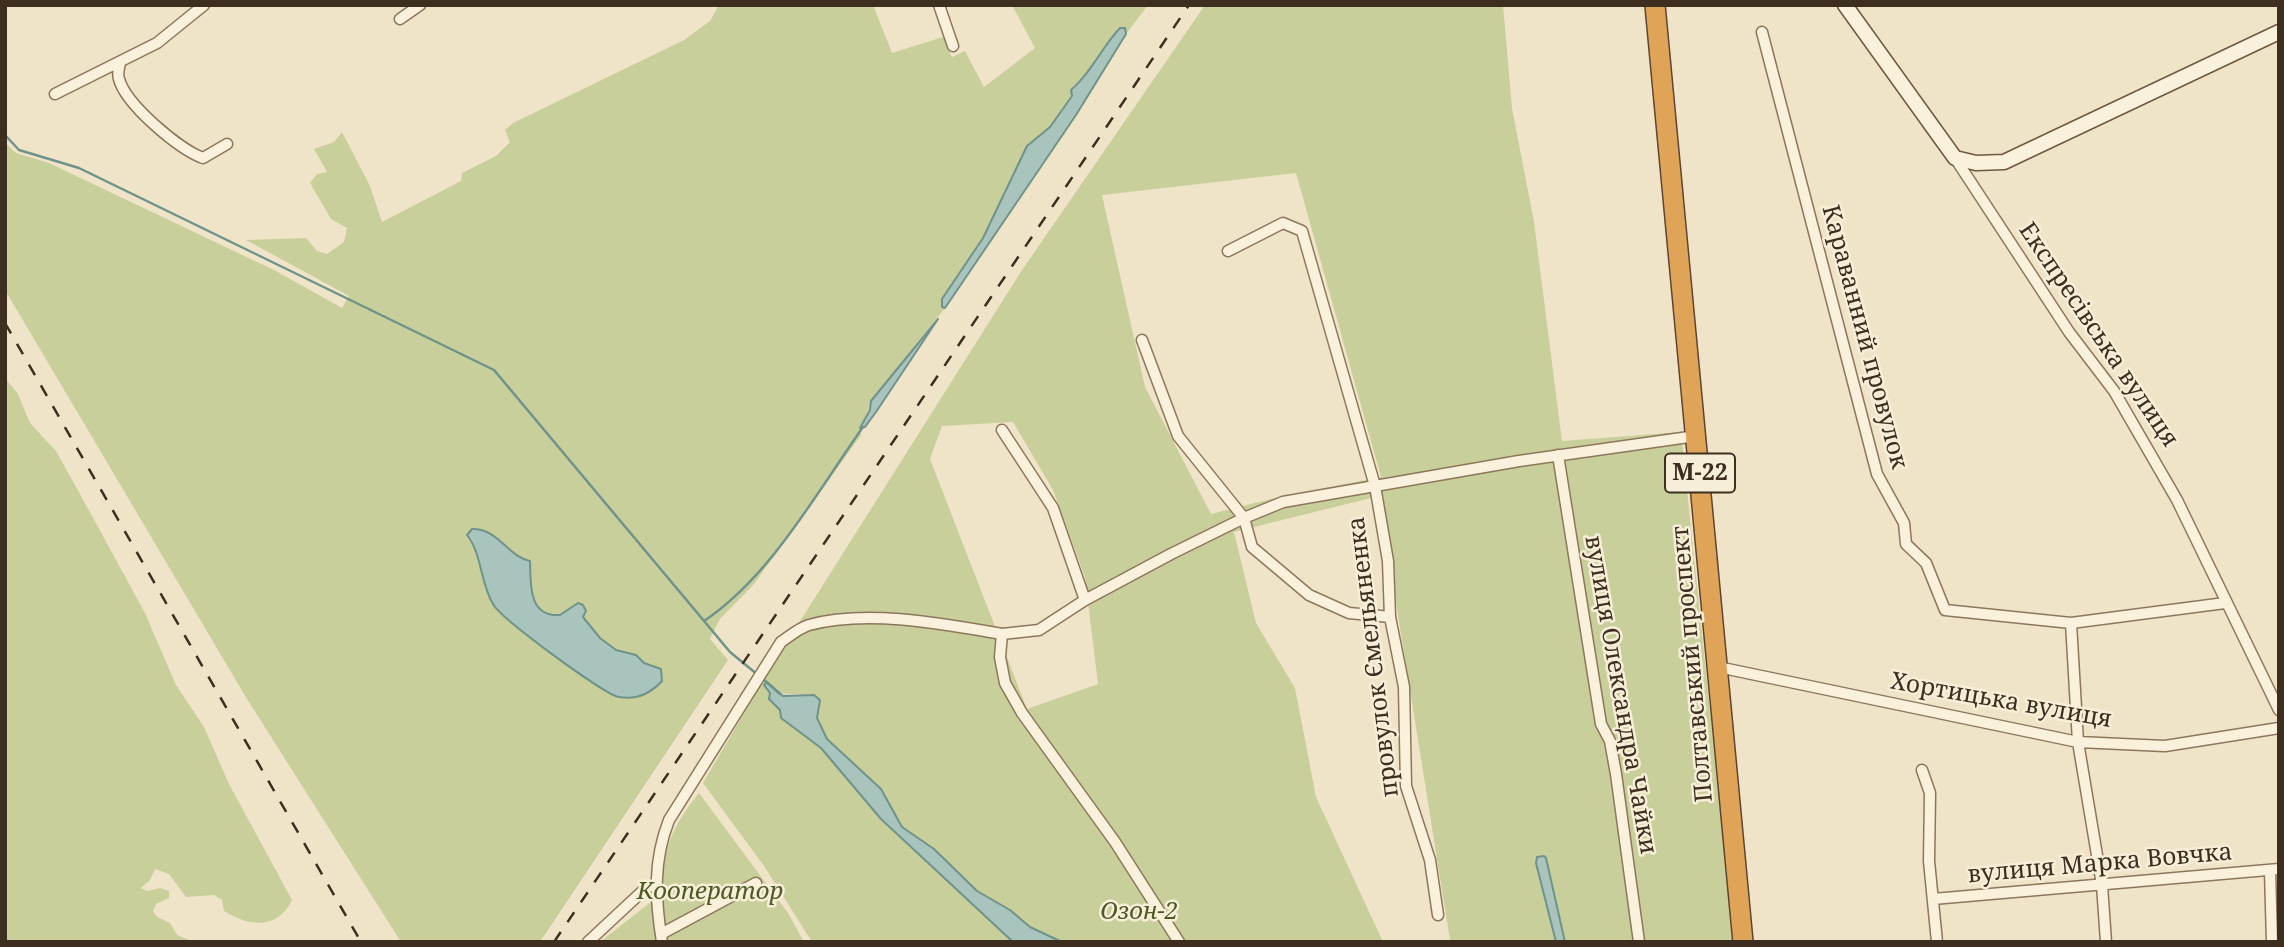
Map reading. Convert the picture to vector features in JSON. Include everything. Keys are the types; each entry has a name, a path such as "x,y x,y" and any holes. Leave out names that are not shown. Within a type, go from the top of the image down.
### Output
{"highway":[{"name":"Полтавський проспект","path":"1654,5 1743,942"}],"street":[{"path":"55,94 156,43 204,5"},
{"path":"400,19 420,5"},
{"path":"939,5 953,46"},
{"name":"Експресівська вулиця","path":"1845,5 1955,158 2069,331 2114,391 2178,500 2225,603 2279,710"},
{"path":"1955,158 1976,163 2004,162 2279,32"},
{"name":"Караванний провулок","path":"1762,33 1877,474 1903,523 1906,544 1926,564 1945,610 2071,623 2225,603"},
{"path":"120,63 119,81 158,129 186,152 203,159 227,144"},
{"name":"провулок Ємельяненка","path":"1228,251 1283,223 1302,231 1375,486 1388,561 1390,617 1404,687 1406,786 1430,860 1438,915"},
{"path":"1142,340 1178,436 1244,517 1252,547 1309,595 1349,613 1390,617"},
{"path":"1002,430 1053,509 1086,600"},
{"path":"757,883 662,938 656,885 660,844 669,820 781,642 806,626 833,621 923,620 1002,634 1039,629 1086,600 1244,517 1283,502 1558,455 1696,436"},
{"name":"вулиця Олександра Чайки","path":"1558,455 1601,724 1610,741 1616,774 1639,942"},
{"path":"2071,623 2078,742 2102,885 2106,942"},
{"path":"1002,634 1000,657 1006,683 1021,713 1115,842 1179,942"},
{"name":"Хортицька вулиця","path":"1718,667 2078,742 2165,746 2279,728"},
{"path":"1922,770 1930,793 1937,942"},
{"name":"вулиця Марка Вовчка","path":"1933,899 2274,870 2272,942"},
{"path":"588,942 647,887 656,885"}],"green space":[{"path":"719,5 873,5 892,53 943,37 952,57 965,51 984,87 1035,48 1012,5 1148,5 1126,34 1125,28 1106,44 1093,69 1071,90 1072,95 1050,127 1027,146 983,238 942,299 942,307 945,308 871,401 861,435 754,584 720,619 710,639 728,660 540,942 401,942 247,699 5,290 5,143 16,153 49,163 276,271 342,308 349,296 246,240 306,238 317,251 327,254 344,242 347,228 331,219 310,183 317,174 327,172 314,149 334,142 342,132 370,186 382,222 461,181 462,173 496,156 510,142 505,130 513,123 684,40 710,21"},
{"name":"Озон-2","path":"1205,5 1503,5 1512,108 1534,222 1562,441 1681,432 1734,942 1565,942 1558,911 1536,863 1556,942 1448,942 1450,940 1379,496 1234,532 1256,623 1295,688 1316,797 1383,942 1062,942 1030,927 1010,910 977,891 934,849 902,827 881,789 827,739 816,718 814,695 770,693 769,699 821,748 881,819 1013,942 812,942 764,866 703,783 773,664 1022,270","holes":["1296,173 1381,477 1279,497 1211,514 1145,387 1102,195","1013,422 1053,490 1085,577 1098,684 1027,709 930,459 942,426"]},
{"path":"5,378 18,394 30,423 56,451 80,494 145,613 176,685 204,727 229,784 292,900 286,910 270,921 252,922 233,916 224,911 222,900 214,895 186,897 169,874 155,869 150,880 141,888 147,891 160,888 169,891 169,898 156,904 153,911 157,917 170,923 177,935 194,942 5,942"},
{"name":"Кооператор","path":"699,793 788,913 804,942 600,942 661,894 670,840"}],"water":[{"path":"1120,28 1125,28 1126,34 1076,115 945,308 942,307 942,299 983,238 1027,146 1050,127 1072,96 1071,90 1085,76"},
{"path":"938,319 876,412 865,427 860,428 870,410 871,401"},
{"path":"472,529 489,533 515,554 530,561 533,597 542,610 560,615 578,603 583,605 586,611 583,617 600,638 616,650 636,655 644,663 661,669 662,681 643,695 619,697 575,671 533,639 493,604 476,551 467,535"},
{"path":"767,682 783,696 814,695 820,700 817,718 827,739 881,789 902,827 934,849 977,891 1010,910 1030,927 1062,942 1013,942 881,819 821,748 781,718 780,710 769,699 770,693 764,685"},
{"path":"1544,856 1565,942 1556,942 1536,863 1537,857"}],"waterway":[{"path":"5,135 19,150 79,168 494,370 730,652 758,675"},
{"path":"704,621 751,581 772,557 863,427"},
{"path":"763,679 780,694"}],"railway":[{"path":"554,942 1189,5"},
{"path":"5,323 361,942"}]}
